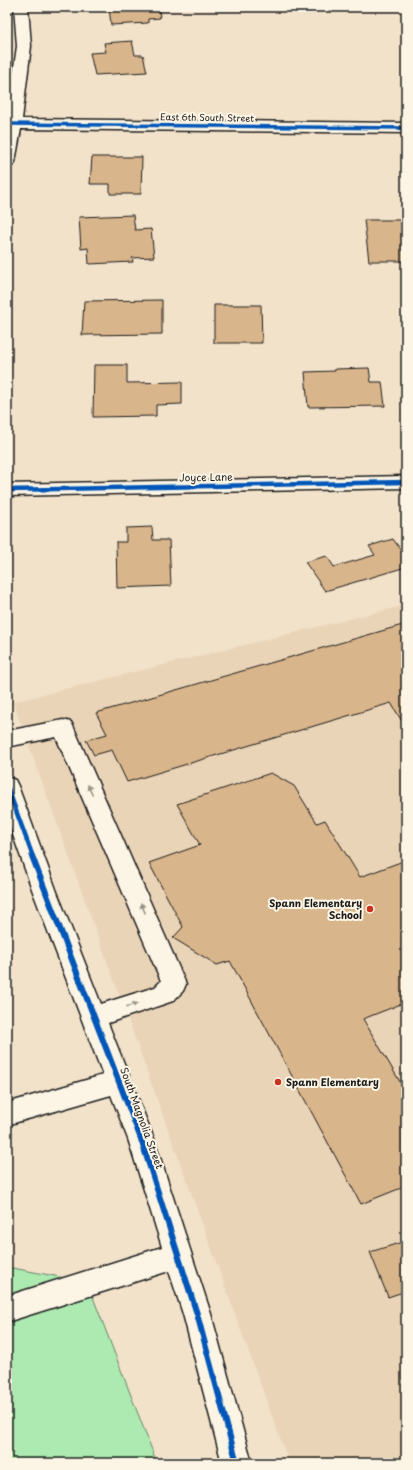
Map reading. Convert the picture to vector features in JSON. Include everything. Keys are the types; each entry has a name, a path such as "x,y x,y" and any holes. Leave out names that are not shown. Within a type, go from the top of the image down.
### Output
{"street":[{"path":"7,162 11,123 24,46 21,7"},
{"name":"East 6th South Street","path":"11,123 406,128"},
{"name":"Joyce Lane","path":"7,490 406,482"},
{"path":"7,739 63,728 168,967 174,984 164,994 95,1017"},
{"name":"South Magnolia Street","path":"7,786 44,892 95,1017 141,1139 197,1314 237,1463"},
{"path":"7,1114 119,1081"},
{"path":"7,1309 178,1255"}],"shaded area":[{"name":"Spann Elementary","path":"406,605 406,1463 289,1463 13,702"}],"green space":[{"path":"7,1267 87,1282 157,1463 7,1463"}],"building":[{"path":"109,7 159,8 160,18 148,19 148,23 111,25"},
{"path":"132,41 135,55 143,55 147,72 95,75 90,53 106,52 104,43"},
{"path":"92,157 142,157 141,194 110,194 110,184 90,184"},
{"path":"133,215 135,230 151,229 154,257 132,258 133,262 89,264 88,248 81,249 79,217"},
{"path":"364,220 406,220 406,261 369,261"},
{"path":"162,300 162,334 82,335 84,301"},
{"path":"214,305 261,305 262,343 214,343"},
{"path":"94,365 127,365 127,383 182,382 182,404 156,405 156,416 93,417"},
{"path":"369,368 371,382 382,382 385,406 308,407 305,372"},
{"path":"152,527 153,540 169,540 171,586 117,588 116,542 126,542 126,528"},
{"path":"393,539 406,557 406,567 325,591 305,562 327,556 334,567 375,555 369,546"},
{"path":"406,624 406,728 391,703 127,782 112,750 94,755 86,740 107,734 96,713"},
{"path":"271,773 294,786 317,823 325,820 360,877 406,860 406,1002 363,1019 406,1092 406,1186 361,1204 230,961 217,965 173,938 183,927 149,863 200,845 177,804"},
{"path":"406,1241 406,1291 388,1297 370,1252"}],"cycle path":[{"path":"7,124 406,128"},
{"path":"7,490 406,482"},
{"path":"7,786 45,892 141,1139 197,1314 237,1463"}],"place":[{"name":"Spann Elementary School","path":"370,909"},
{"name":"Spann Elementary","path":"278,1082"}]}
